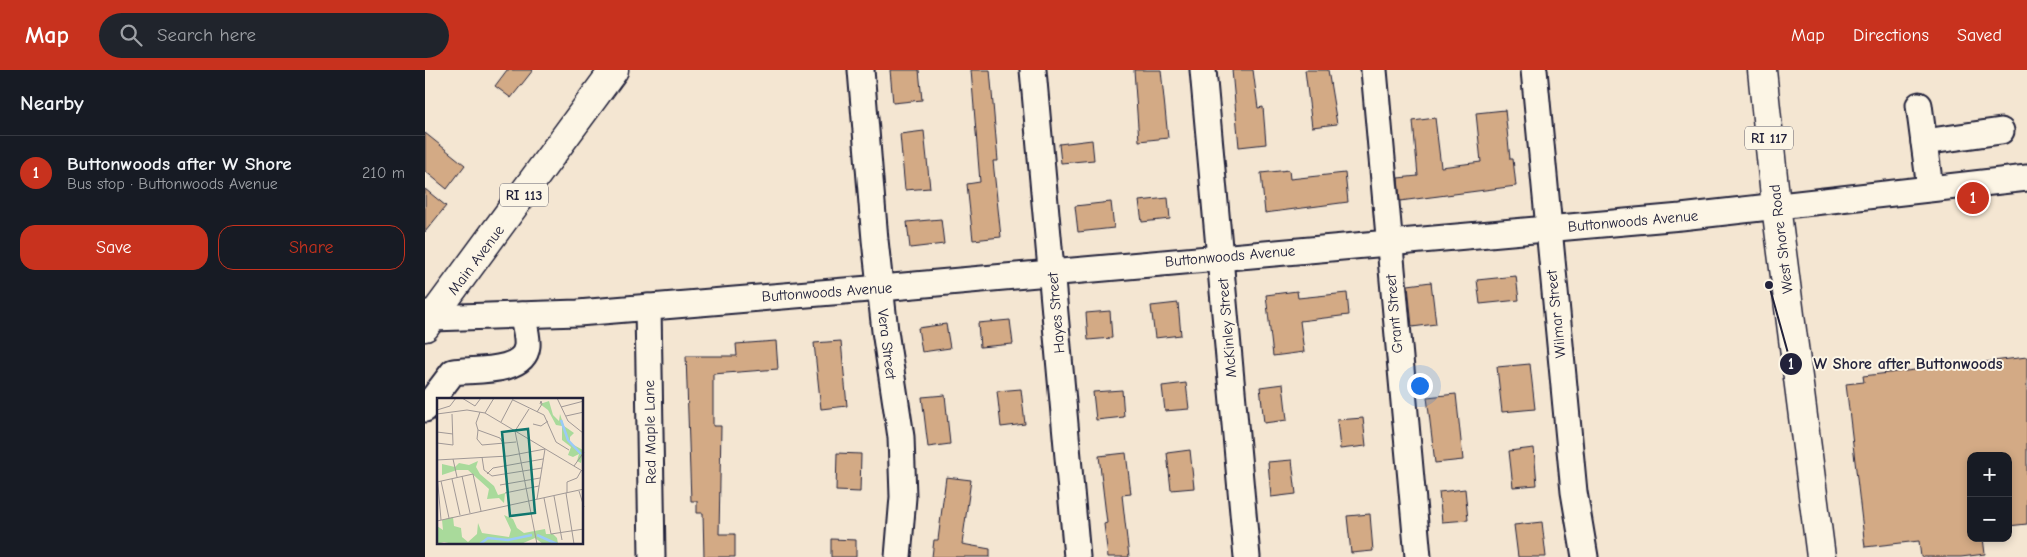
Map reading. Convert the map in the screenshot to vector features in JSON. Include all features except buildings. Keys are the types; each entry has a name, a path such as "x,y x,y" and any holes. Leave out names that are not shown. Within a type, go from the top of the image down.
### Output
{"main road":[{"name":"Main Avenue","path":"427,319 614,70"},
{"name":"West Shore Road","path":"1762,70 1776,206 1821,557"}],"street":[{"name":"Vera Street","path":"861,70 881,288 901,437 903,497 898,557"},
{"name":"Hayes Street","path":"1033,70 1053,272 1077,557"},
{"name":"McKinley Street","path":"1203,70 1247,557"},
{"name":"Grant Street","path":"1374,70 1388,242 1418,557"},
{"name":"Wilmar Street","path":"1534,70 1574,492 1585,557"},
{"path":"1919,105 1930,188"},
{"path":"1924,142 2001,131"},
{"name":"Buttonwoods Avenue","path":"427,319 578,313 881,288 1681,217 2027,178"},
{"name":"Red Maple Lane","path":"648,307 652,557"},
{"path":"425,409 453,372 513,365 522,357 527,346 522,315"}],"place":[{"name":"Buttonwoods after W Shore","path":"1973,198"},
{"name":"W Shore after Buttonwoods","path":"1769,285"}]}
